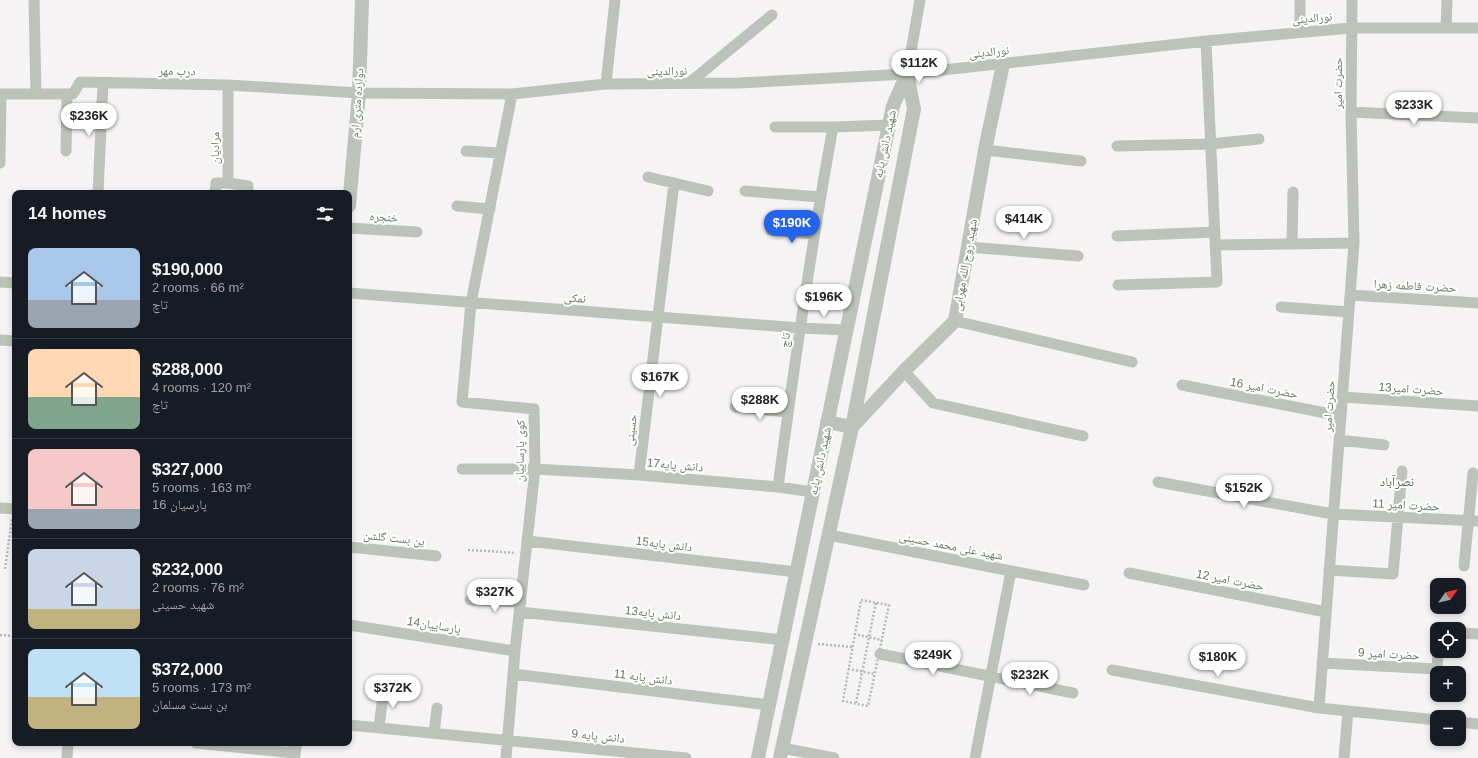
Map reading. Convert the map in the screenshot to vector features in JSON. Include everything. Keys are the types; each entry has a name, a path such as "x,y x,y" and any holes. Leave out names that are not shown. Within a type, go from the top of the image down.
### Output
{"street":[{"path":"34,0 36,94"},
{"name":"دوازده متری ارم","path":"350,190 359,93 362,0"},
{"path":"606,84 615,0"},
{"path":"907,74 920,0"},
{"path":"1300,0 1300,32"},
{"name":"حضرت امیر","path":"1319,708 1354,243 1351,112 1352,0"},
{"path":"1446,27 1447,0"},
{"path":"689,83 772,14"},
{"name":"نورالدینی","path":"359,93 512,94 606,84 739,83 907,74 1300,32 1351,28 1478,28"},
{"path":"1118,285 1217,282 1206,41"},
{"name":"شهید روح الله مهرابی","path":"852,427 904,371 954,321 985,150 1003,64"},
{"name":"شهید دانش پایه","path":"758,758 784,640 846,330 893,106 907,74"},
{"name":"شهید دانش پایه","path":"781,753 852,427 914,109 907,74"},
{"name":"درب مهر","path":"67,94 73,94 80,82 228,86 359,93"},
{"path":"98,190 103,83"},
{"name":"مرادیان","path":"228,86 228,183"},
{"path":"0,163 0,94 67,94 66,151"},
{"name":"کوی پارساییان","path":"506,758 513,674 535,469 534,409 462,402 471,303 512,94"},
{"path":"1351,112 1478,118"},
{"path":"775,127 889,125"},
{"name":"تاچ","path":"778,487 814,234 833,127"},
{"path":"1117,146 1211,144 1259,139"},
{"path":"985,150 1081,161"},
{"path":"466,151 500,153"},
{"path":"648,177 708,191"},
{"path":"215,190 216,183 248,186 248,190"},
{"name":"حسینی","path":"639,475 674,183"},
{"path":"745,191 820,197"},
{"path":"1292,244 1293,192"},
{"path":"457,206 490,209"},
{"name":"خنجره","path":"352,228 417,232"},
{"path":"771,230 814,234"},
{"path":"1117,236 1214,232"},
{"path":"1215,245 1354,243"},
{"path":"968,247 1078,256"},
{"path":"0,282 12,283"},
{"name":"نمکی","path":"352,293 800,328 846,330"},
{"name":"حضرت فاطمه زهرا","path":"1350,295 1478,302"},
{"path":"1281,307 1349,312"},
{"path":"954,321 1132,362"},
{"path":"0,340 12,341"},
{"path":"904,371 933,403 1083,436"},
{"name":"حضرت امیر 16","path":"1182,385 1341,416"},
{"name":"حضرت امیر13","path":"1342,397 1478,406"},
{"path":"735,407 788,412"},
{"path":"828,422 852,427"},
{"path":"1339,440 1384,445"},
{"name":"دانش پایه17","path":"462,469 535,469 639,475 778,487 813,492"},
{"path":"1329,570 1393,574 1402,471"},
{"path":"1464,566 1473,521 1473,473"},
{"name":"حضرت امیر 11","path":"1158,482 1334,514 1473,521"},
{"path":"0,508 12,509"},
{"name":"شهید علی محمد حسینی","path":"829,535 1011,571 975,758"},
{"name":"دانش پایه15","path":"528,542 797,572"},
{"name":"ین بست گلشن","path":"352,547 436,556"},
{"path":"1011,571 1084,585"},
{"name":"حضرت امیر 12","path":"1129,573 1326,612"},
{"name":"دانش پایه13","path":"470,600 784,640"},
{"name":"پارساییان14","path":"352,625 516,650"},
{"path":"1466,633 1478,634"},
{"path":"880,654 1074,693"},
{"name":"حضرت امیر 9","path":"1322,663 1437,669 1438,658"},
{"path":"1112,670 1319,708 1430,719"},
{"name":"دانش پایه 11","path":"513,674 769,705"},
{"path":"379,727 384,689"},
{"path":"434,733 437,708"},
{"path":"1344,758 1348,711"},
{"path":"1466,723 1478,724"},
{"name":"دانش پایه 9","path":"352,725 686,758"},
{"path":"67,758 68,746"},
{"path":"233,746 294,751"},
{"path":"781,753 834,758"}],"path":[{"path":"5,569 12,522"},
{"path":"468,550 526,554"},
{"path":"861,600 889,605 868,706 843,701 854,634 861,600"},
{"path":"856,703 876,602"},
{"path":"854,634 882,640"},
{"path":"0,635 12,636"},
{"path":"848,669 875,674"}],"district":[{"name":"نصرآباد","path":"1397,481"}]}
